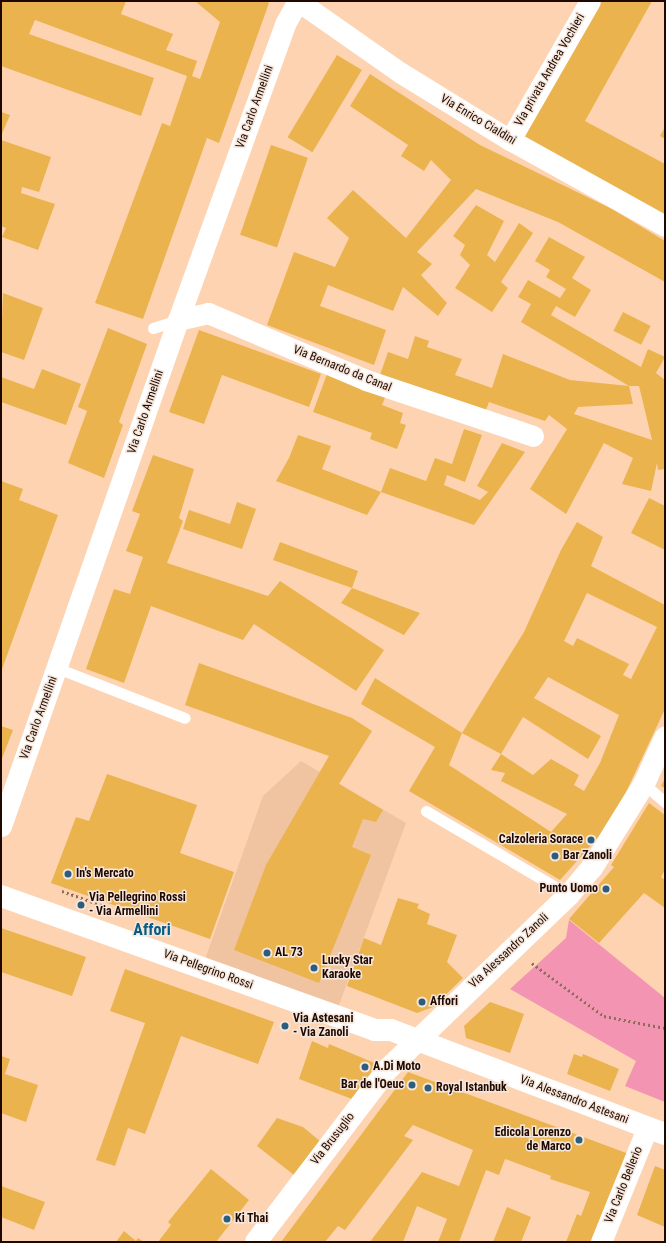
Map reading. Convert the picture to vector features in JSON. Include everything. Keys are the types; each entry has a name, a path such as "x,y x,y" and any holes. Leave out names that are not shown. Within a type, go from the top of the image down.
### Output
{"main road":[{"name":"Via Alessandro Zanoli","path":"415,1041 569,895 603,854 644,784 665,738"},
{"name":"Via Pellegrino Rossi","path":"1,896 375,1030 391,1030 415,1041"},
{"name":"Via Alessandro Astesani","path":"415,1041 656,1131"},
{"name":"Via Brusuglio","path":"256,1242 388,1069 415,1041"}],"street":[{"name":"Via Enrico Cialdini","path":"298,1 401,73 510,140 665,226"},
{"name":"Via Carlo Armellini","path":"1,826 178,320 285,24 298,1"},
{"name":"Via privata Andrea Vochieri","path":"510,140 590,1"},
{"name":"Via Bernardo da Canal","path":"178,320 208,313 366,380 533,436"},
{"name":"Via Carlo Bellerio","path":"601,1242 656,1131"}],"lane":[{"name":"Via Bernardo da Canal","path":"153,328 157,329 178,320"},
{"path":"57,668 185,718"},
{"path":"644,784 665,802"},
{"path":"426,811 569,895"}],"path":[{"path":"62,891 112,909"},
{"path":"530,960 604,1016 665,1028"}],"shaded area":[{"path":"301,761 406,823 335,1016 202,968 263,796"},
{"path":"569,920 665,998 665,1102 625,1086 636,1061 510,989 566,938"}],"building":[{"path":"2,1 126,1 121,14 173,34 166,50 197,61 192,76 200,79 220,22 195,1 266,1 269,3 219,143 207,138 143,319 95,303 162,123 170,126 187,76 35,20 29,34 154,78 141,116 1,66"},
{"path":"600,1 652,1 585,121 665,164 665,217 523,137"},
{"path":"337,55 362,70 312,152 288,137"},
{"path":"370,74 480,145 612,209 665,241 665,282 558,222 476,189 417,252 432,264 421,275 447,303 438,316 403,287 393,311 328,285 320,306 386,330 374,365 267,325 294,252 335,267 349,238 327,218 353,190 406,238 451,180 431,160 424,171 401,156 408,145 350,106"},
{"path":"1,112 10,115 1,136"},
{"path":"665,127 665,139 660,136"},
{"path":"1,140 51,157 39,192 22,187 21,193 55,204 38,250 2,237 6,228 1,226"},
{"path":"271,145 308,158 277,248 240,235"},
{"path":"476,205 504,221 487,255 495,262 519,223 533,233 501,282 508,288 492,312 455,288 470,265 460,255 465,245 453,236"},
{"path":"549,237 585,257 572,278 591,290 575,317 556,306 551,315 641,367 648,349 665,357 656,373 665,380 665,469 658,470 657,463 651,491 622,484 633,458 604,443 566,514 530,489 567,429 549,415 545,421 489,402 486,410 380,375 388,352 408,359 415,336 429,341 427,347 462,359 455,375 492,388 503,354 570,380 629,386 521,322 531,304 518,297 528,280 560,298 566,289 546,277 550,270 535,261","holes":["629,386 639,386 652,440 574,414 578,407 633,404"]},
{"path":"3,293 43,308 24,360 1,352"},
{"path":"623,312 651,326 641,345 613,331"},
{"path":"108,328 147,344 119,422 123,425 104,478 68,463 87,411 78,407"},
{"path":"199,330 321,374 309,407 222,375 204,424 169,412"},
{"path":"42,369 81,384 66,425 1,402 1,377 34,389"},
{"path":"327,374 386,395 382,405 403,413 400,423 406,425 397,449 370,439 372,433 313,412"},
{"path":"464,429 482,435 465,482 447,475 444,485 480,500 488,492 477,486 502,443 525,452 474,525 381,492 390,468 426,481 435,458 452,464"},
{"path":"298,435 331,446 322,469 381,492 367,515 276,481 289,458"},
{"path":"153,455 194,469 179,518 183,521 167,563 268,596 280,581 384,650 356,691 254,624 243,640 151,606 124,683 86,669 114,589 130,594 143,557 126,551 140,514 132,511"},
{"path":"1,481 23,489 19,500 58,515 1,672"},
{"path":"649,498 665,506 665,550 631,533"},
{"path":"237,502 256,509 242,549 183,529 189,510 230,524"},
{"path":"577,522 603,537 591,566 665,605 665,709 612,822 560,880 409,791 435,747 361,704 375,678 462,733 524,632 561,550","holes":["587,593 657,627 631,679 623,675 629,664 577,638 573,646 564,641","548,677 619,715 600,763 584,791 574,785 579,775 551,759 533,775 501,754 523,717 588,759 601,736 534,698","462,733 501,754 491,770 505,773 501,781 567,814 551,832 449,765"]},
{"path":"280,542 358,571 352,588 273,560"},
{"path":"352,588 420,613 404,635 341,603"},
{"path":"199,663 352,718 372,731 339,784 383,810 376,822 363,819 352,847 371,855 319,983 234,950 266,865 329,756 185,705"},
{"path":"1,726 13,730 1,761"},
{"path":"107,774 197,805 180,853 234,872 210,939 51,883 76,817 89,821"},
{"path":"665,778 665,788 661,786"},
{"path":"649,803 665,815 665,870 661,877 665,880 665,908 644,893 599,943 569,919 614,867 611,865"},
{"path":"398,898 419,904 417,908 430,914 427,924 457,935 447,962 463,978 433,1007 417,1013 347,986 364,938 381,945"},
{"path":"1,928 86,957 72,996 1,972"},
{"path":"125,969 274,1022 258,1064 181,1036 145,1134 128,1128 115,1166 96,1160 145,1023 110,1011"},
{"path":"490,1002 524,1014 510,1053 466,1038 464,1026"},
{"path":"312,1041 328,1048 329,1044 377,1064 377,1067 352,1099 299,1079"},
{"path":"574,1054 582,1057 583,1054 619,1069 610,1091 567,1074"},
{"path":"1,1056 10,1059 5,1074 38,1085 26,1122 1,1113"},
{"path":"408,1072 629,1154 594,1242 566,1242 577,1214 581,1216 590,1192 550,1179 551,1176 505,1159 499,1175 486,1170 459,1242 438,1242 447,1219 417,1206 403,1242 370,1242 422,1172 459,1186 473,1150 413,1125 404,1136 413,1140 345,1230 338,1226 325,1242 281,1242"},
{"path":"277,1118 303,1127 321,1142 294,1175 257,1146"},
{"path":"655,1166 665,1170 665,1227 637,1215"},
{"path":"211,1169 249,1200 216,1242 158,1242 171,1225 168,1222"},
{"path":"1,1186 45,1202 34,1230 1,1217"},
{"path":"507,1207 531,1217 521,1242 493,1242"},
{"path":"124,1231 136,1241 138,1238 144,1242 116,1242"}],"place":[{"name":"Calzoleria Sorace","path":"591,840"},
{"name":"Bar Zanoli","path":"555,856"},
{"name":"In's Mercato","path":"68,874"},
{"name":"Punto Uomo","path":"606,889"},
{"name":"Via Pellegrino Rossi - Via Armellini","path":"81,905"},
{"name":"AL 73","path":"267,953"},
{"name":"Lucky Star Karaoke","path":"314,968"},
{"name":"Affori","path":"422,1002"},
{"name":"Via Astesani - Via Zanoli","path":"285,1026"},
{"name":"A.Di Moto","path":"365,1067"},
{"name":"Bar de l'Oeuc","path":"412,1085"},
{"name":"Royal Istanbuk","path":"428,1088"},
{"name":"Edicola Lorenzo de Marco","path":"579,1140"},
{"name":"Ki Thai","path":"227,1219"}],"district":[{"name":"Affori","path":"152,930"}]}
